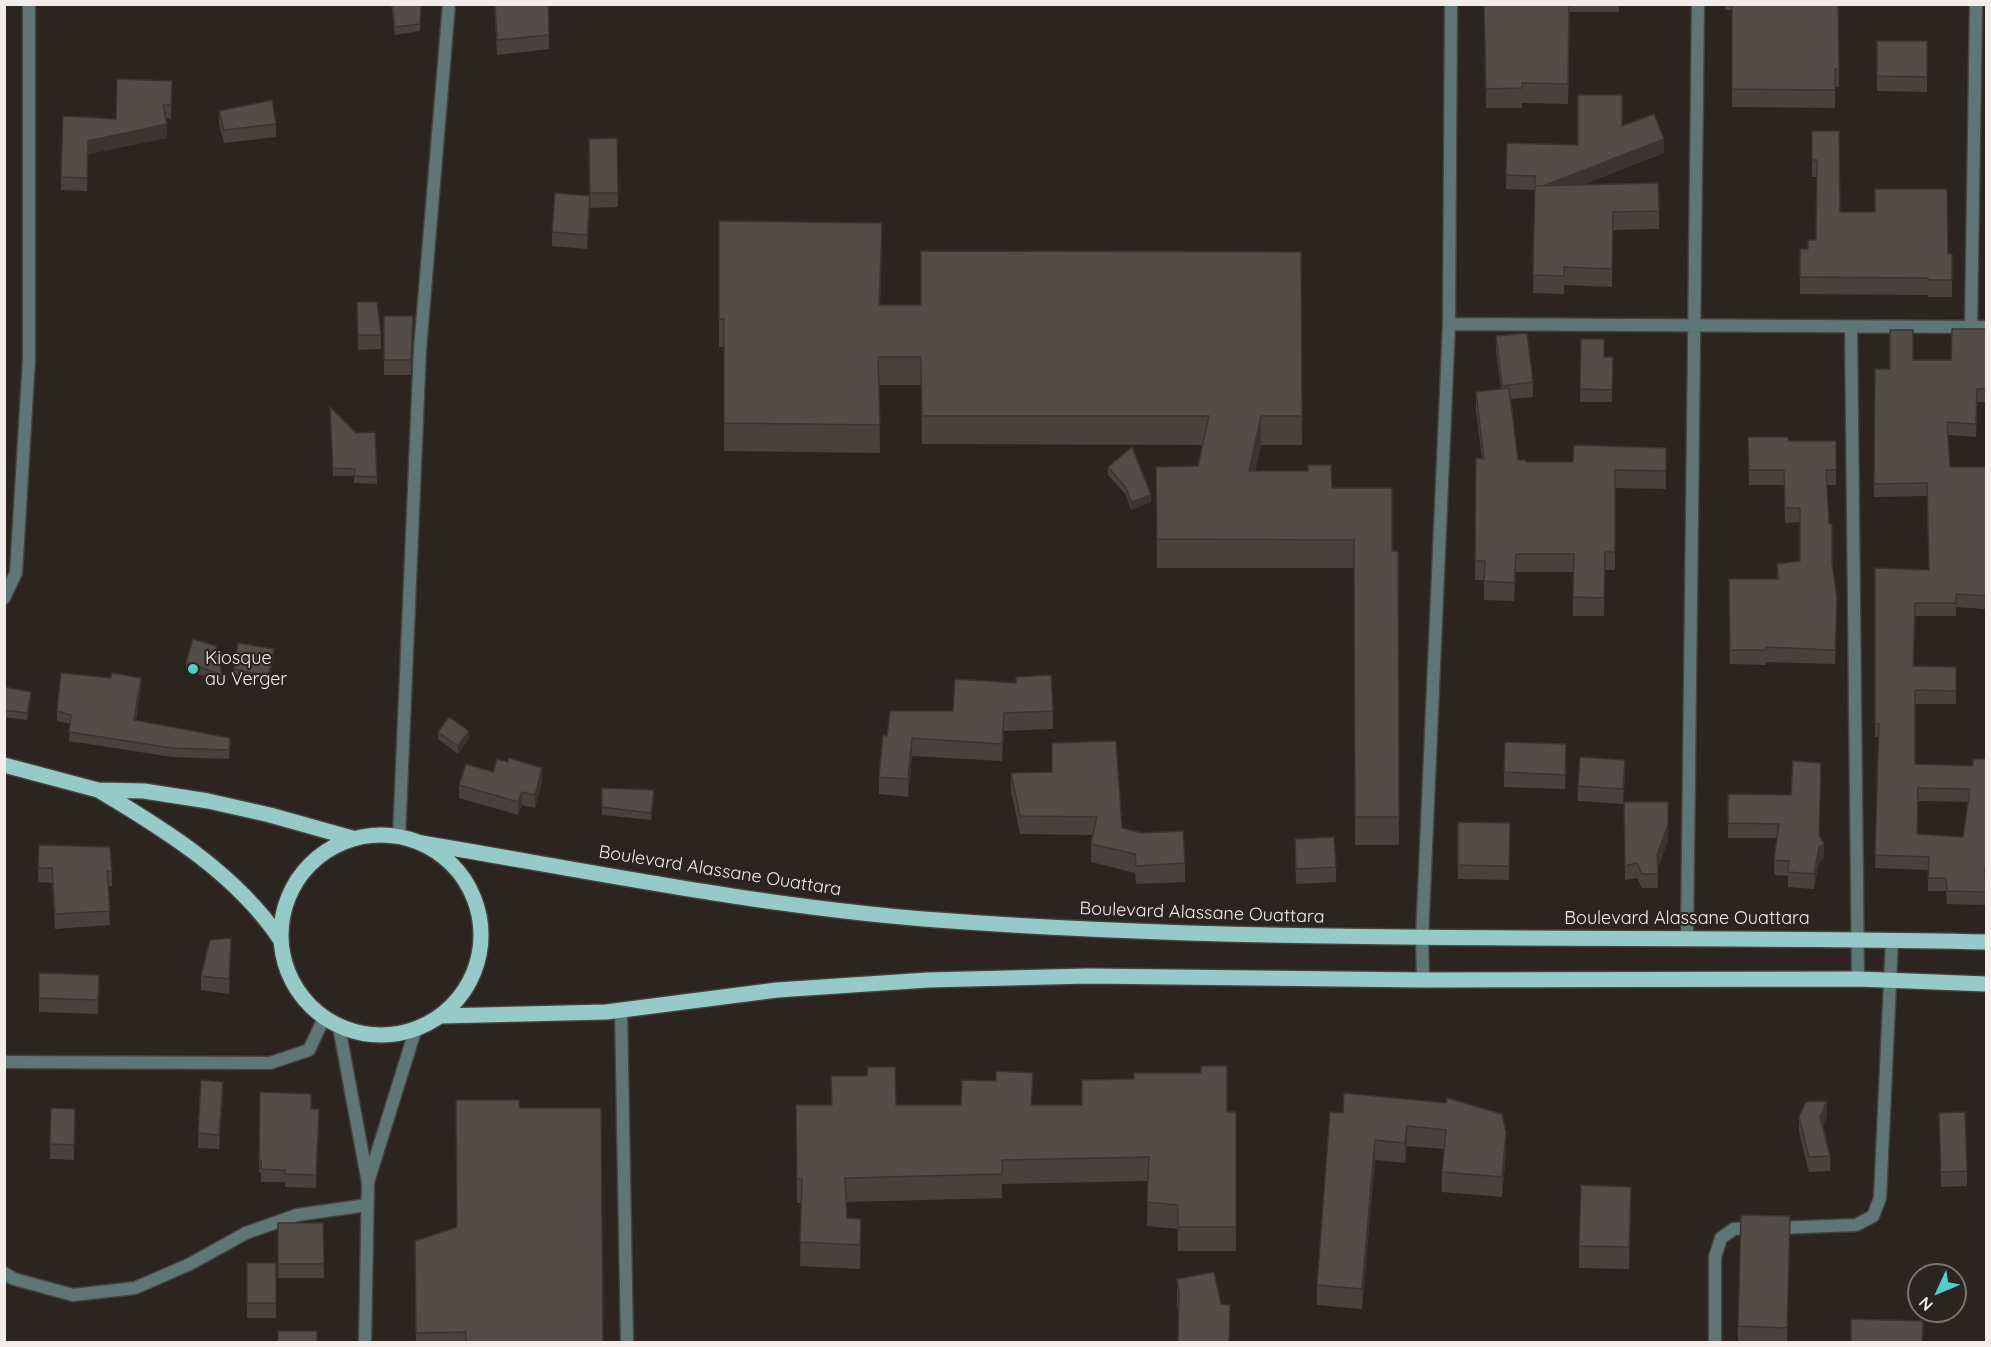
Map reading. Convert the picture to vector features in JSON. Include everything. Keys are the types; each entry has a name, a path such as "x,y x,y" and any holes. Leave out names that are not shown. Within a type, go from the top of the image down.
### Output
{"main road":[{"path":"4,765 98,790 144,791 208,801 280,817 352,838 399,837 422,843 456,868 477,904 482,946 469,986 441,1017 415,1031 376,1036 339,1027 324,1018 302,997 287,970 280,939 285,903 302,871 330,848 352,838"},
{"path":"98,790 176,838 215,868 265,917 280,939"},
{"name":"Boulevard Alassane Ouattara","path":"422,843 779,903 933,919 1128,932 1261,937 1687,938 1986,942"},
{"path":"441,1017 621,1010 777,990 928,980 1111,976 1423,980 1858,979 1986,984"}],"street":[{"path":"4,598 16,573 29,359 29,4"},
{"path":"399,837 420,349 449,4"},
{"path":"1423,980 1422,938 1449,324 1452,4"},
{"path":"1687,938 1698,4"},
{"path":"1971,327 1976,4"},
{"path":"1449,324 1695,323 1851,327 1986,327"},
{"path":"1851,327 1858,979"},
{"path":"1715,1342 1715,1257 1721,1238 1734,1229 1856,1225 1873,1216 1880,1198 1892,981 1892,940"},
{"path":"621,1010 627,1342"},
{"path":"4,1062 270,1064 309,1050 324,1018"},
{"path":"339,1027 368,1184 365,1342"},
{"path":"368,1184 415,1031"},
{"path":"4,1273 14,1279 73,1295 135,1288 190,1264 246,1233 297,1215 367,1205"}],"building":[{"path":"392,4 421,4 420,24 395,27"},
{"path":"495,4 548,4 549,35 497,40"},
{"path":"1484,4 1569,4 1568,84 1522,83 1522,88 1486,89"},
{"path":"1732,4 1838,4 1839,69 1835,69 1835,90 1732,89"},
{"path":"1877,41 1927,41 1927,77 1877,76"},
{"path":"117,79 172,81 171,105 163,105 167,124 88,141 87,178 61,177 63,116 116,119"},
{"path":"1578,95 1622,95 1622,126 1654,114 1664,139 1543,186 1535,186 1535,176 1506,175 1507,143 1578,145"},
{"path":"272,100 276,124 224,130 219,111"},
{"path":"1812,131 1839,131 1840,212 1875,212 1875,189 1947,189 1948,254 1952,254 1952,280 1800,277 1800,249 1808,249 1808,240 1816,240 1817,160 1812,160"},
{"path":"617,138 618,193 590,193 589,139"},
{"path":"1658,183 1659,211 1613,212 1612,269 1564,267 1564,276 1533,275 1535,186"},
{"path":"555,193 590,196 587,235 552,232"},
{"path":"719,221 882,223 879,305 921,305 921,251 1301,252 1302,416 1261,416 1249,471 1308,471 1308,465 1331,465 1332,488 1392,488 1392,551 1398,551 1399,817 1355,817 1354,540 1157,539 1156,467 1198,466 1209,416 922,416 921,357 878,357 880,425 724,423 724,319 719,319"},
{"path":"357,302 377,302 381,335 358,335"},
{"path":"384,316 413,316 411,360 384,360"},
{"path":"1952,329 1986,329 1986,389 1977,389 1976,424 1947,422 1950,467 1986,467 1986,596 1956,594 1956,603 1915,603 1913,666 1956,667 1956,691 1915,690 1915,764 1973,766 1973,759 1986,759 1986,892 1947,891 1946,878 1928,878 1929,857 1875,855 1879,724 1875,724 1875,568 1929,570 1927,483 1874,484 1875,369 1890,369 1890,330 1913,330 1913,360 1951,360","holes":["1918,788 1970,789 1963,837 1917,834"]},
{"path":"1527,333 1533,382 1502,386 1496,336"},
{"path":"1581,339 1604,339 1604,357 1613,357 1612,390 1580,389"},
{"path":"1509,388 1518,460 1573,462 1574,445 1666,448 1666,471 1615,470 1615,552 1605,552 1604,598 1573,597 1574,554 1516,554 1514,583 1484,581 1485,561 1475,561 1476,458 1484,459 1476,392"},
{"path":"330,407 356,433 375,432 377,477 354,476 355,469 333,468"},
{"path":"1748,437 1788,437 1788,441 1836,441 1836,470 1826,470 1829,524 1832,524 1832,564 1837,598 1835,650 1766,647 1766,650 1730,650 1729,579 1779,579 1777,564 1800,561 1800,508 1785,508 1784,470 1749,470"},
{"path":"1132,447 1151,495 1131,502 1126,488 1108,467"},
{"path":"193,639 216,646 222,675 186,662"},
{"path":"238,643 274,649 268,676 234,669"},
{"path":"61,673 111,678 112,673 141,678 134,720 230,738 229,750 172,748 69,732 71,715 57,711"},
{"path":"1051,675 1053,711 1004,713 1002,744 912,738 908,779 879,777 883,735 887,736 890,711 953,711 955,679 1016,683 1016,677"},
{"path":"4,687 31,692 27,713 4,710"},
{"path":"449,717 469,731 458,746 438,732"},
{"path":"1116,741 1122,828 1142,833 1183,831 1185,863 1136,866 1135,854 1091,844 1097,817 1020,816 1011,773 1052,772 1052,743"},
{"path":"1505,742 1566,744 1565,775 1504,772"},
{"path":"1580,757 1625,760 1623,789 1578,786"},
{"path":"509,758 542,768 535,795 522,792 518,802 459,785 466,764 493,772 497,759 508,762"},
{"path":"1793,761 1821,763 1819,835 1824,844 1819,847 1814,874 1788,872 1789,861 1774,860 1779,824 1728,823 1728,794 1791,795"},
{"path":"602,788 654,790 651,813 602,807"},
{"path":"1624,802 1668,802 1668,825 1657,855 1658,874 1642,874 1637,863 1625,866"},
{"path":"1458,822 1510,823 1509,866 1458,865"},
{"path":"1334,837 1336,867 1296,869 1295,839"},
{"path":"39,845 110,847 112,871 107,871 110,911 55,914 52,868 38,868"},
{"path":"231,938 229,979 201,976 210,940"},
{"path":"39,973 99,975 98,1000 39,998"},
{"path":"1201,1066 1227,1066 1227,1112 1236,1112 1236,1227 1178,1227 1178,1205 1147,1202 1149,1157 1002,1160 1002,1174 845,1178 847,1218 861,1219 860,1245 800,1242 802,1179 797,1179 796,1105 832,1105 831,1076 867,1076 868,1067 895,1067 896,1105 961,1105 962,1080 996,1081 996,1071 1033,1073 1031,1105 1082,1105 1082,1080 1134,1079 1134,1073 1201,1073"},
{"path":"201,1080 223,1082 219,1135 198,1133"},
{"path":"260,1092 311,1094 311,1109 319,1109 316,1175 285,1174 285,1170 261,1169 261,1160 259,1160"},
{"path":"1344,1093 1446,1103 1447,1098 1502,1114 1506,1132 1502,1177 1442,1172 1446,1130 1407,1126 1405,1143 1375,1140 1362,1289 1317,1285 1330,1112 1343,1113"},
{"path":"456,1100 519,1100 519,1108 601,1108 603,1342 466,1342 466,1332 416,1333 415,1241 457,1227"},
{"path":"1827,1101 1820,1117 1830,1156 1809,1157 1799,1117 1806,1102"},
{"path":"51,1108 75,1109 74,1145 50,1144"},
{"path":"1965,1112 1967,1171 1941,1172 1939,1113"},
{"path":"1581,1185 1631,1187 1629,1247 1579,1246"},
{"path":"1741,1215 1790,1216 1787,1328 1738,1326"},
{"path":"278,1223 323,1223 324,1264 278,1264"},
{"path":"247,1263 276,1263 276,1303 247,1303"},
{"path":"1214,1272 1221,1304 1230,1305 1229,1342 1178,1342 1177,1279"},
{"path":"1851,1319 1923,1323 1922,1342 1851,1342"},
{"path":"278,1331 317,1331 317,1342 278,1342"}],"place":[{"name":"Kiosque au Verger","path":"193,669"}]}
